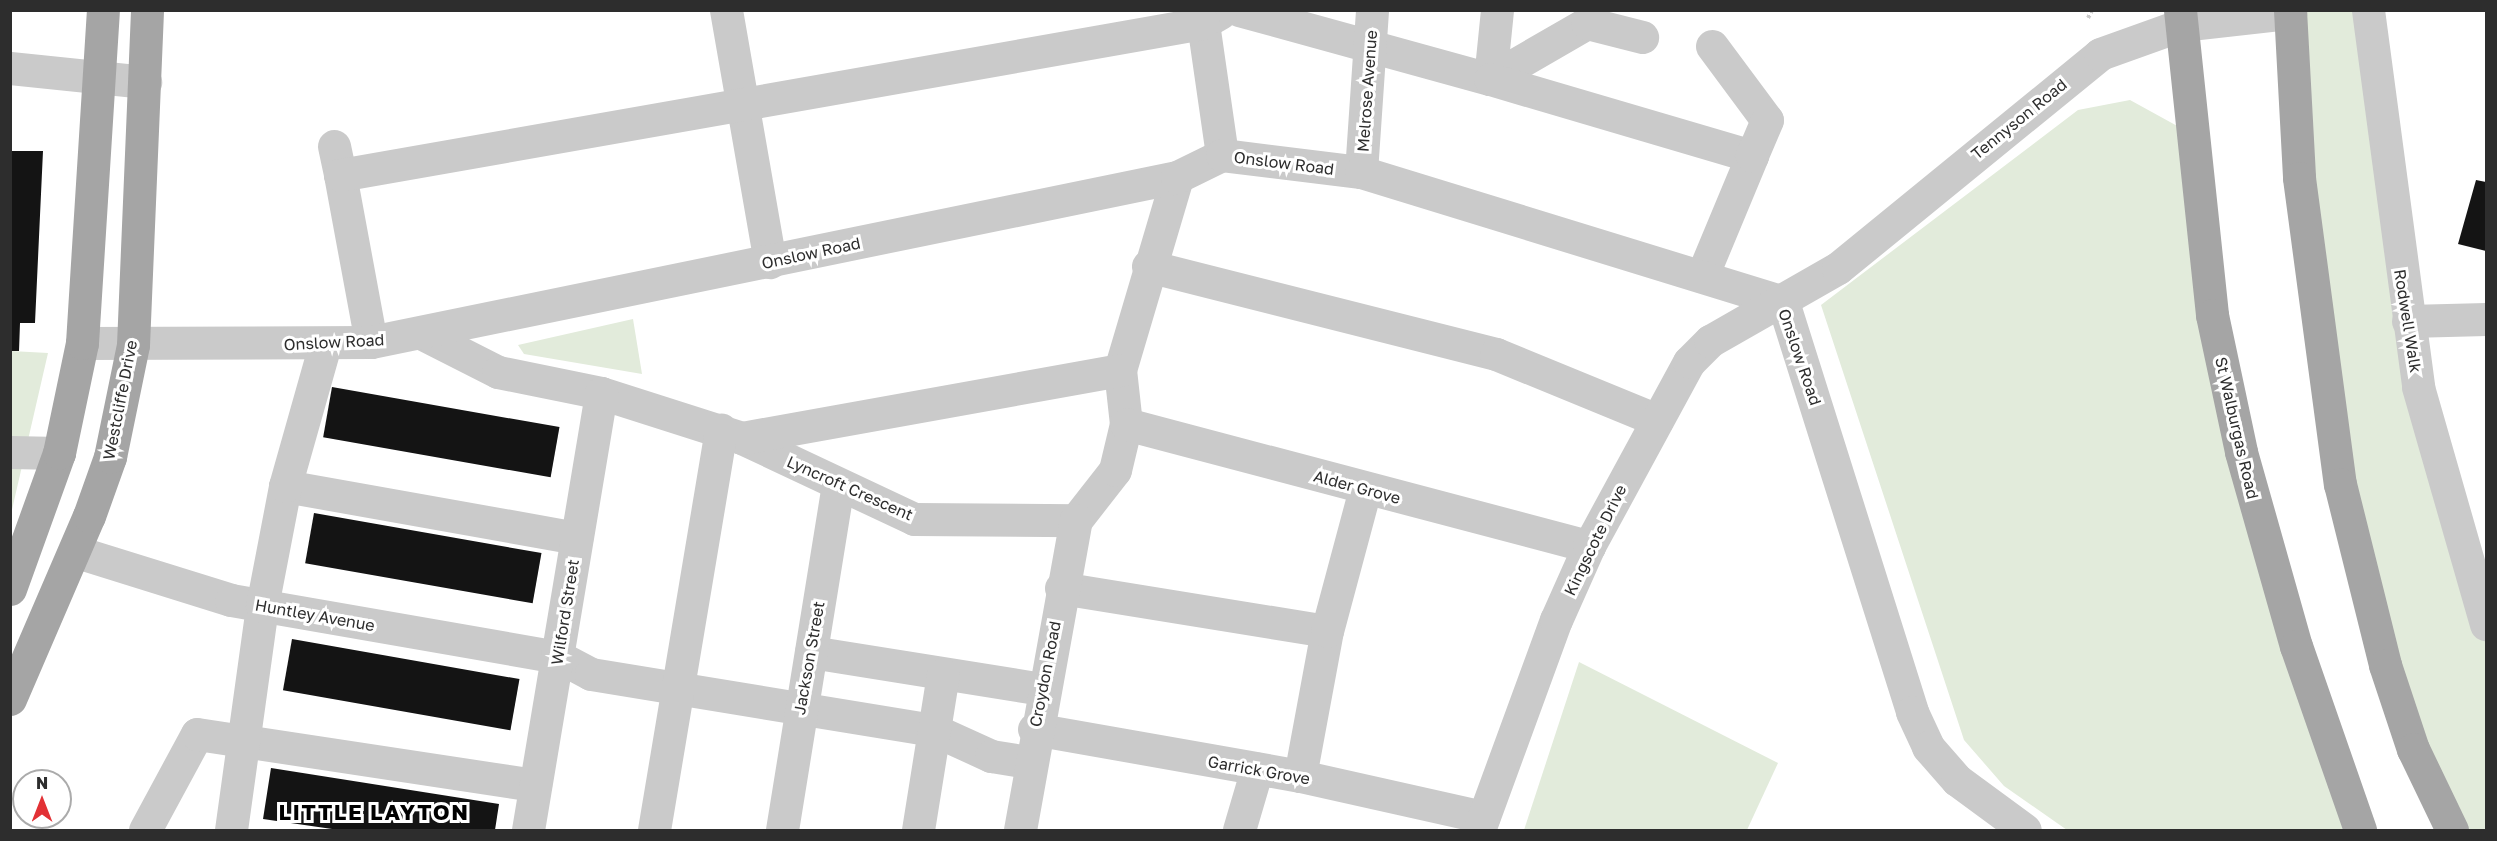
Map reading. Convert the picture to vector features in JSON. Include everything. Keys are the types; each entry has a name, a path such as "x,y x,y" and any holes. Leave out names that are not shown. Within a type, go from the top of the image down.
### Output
{"main road":[{"path":"10,589 58,453 82,343 103,10"},
{"name":"Westcliffe Drive","path":"10,699 77,552 110,457 133,345 147,10"},
{"path":"2290,11 2299,178 2340,484 2385,664 2413,749 2452,831"},
{"name":"St Walburgas Road","path":"2181,18 2212,315 2239,440 2296,646 2360,831"}],"street":[{"path":"726,10 770,262"},
{"path":"1239,10 1490,79 1752,156"},
{"name":"Melrose Avenue","path":"1361,172 1372,10"},
{"path":"1490,79 1497,10"},
{"name":"Rodwell Walk","path":"2368,10 2418,387 2483,604"},
{"name":"Tennyson Road","path":"1783,302 1838,268 2100,54 2181,18 2290,11"},
{"path":"371,342 337,161 744,105 1214,17 1222,155"},
{"path":"1490,79 1587,23 1642,37"},
{"path":"1703,274 1767,120 1712,46"},
{"path":"10,68 145,82"},
{"name":"Onslow Road","path":"82,343 325,345 371,342 423,334 1178,177 1222,155 1361,172 1703,274 1783,302 1912,712 1928,747 1958,780 2025,831"},
{"path":"1076,520 1115,470 1126,424 1120,370 1148,266 1178,177"},
{"path":"1148,266 1496,354 1657,420"},
{"name":"Kingscote Drive","path":"1481,824 1589,546 1689,362 1710,342 1783,302"},
{"path":"2408,321 2487,319"},
{"name":"Lyncroft Crescent","path":"423,334 498,372 601,393 731,434 838,486 914,519 1076,520"},
{"path":"231,831 262,606 285,486 325,345"},
{"path":"654,831 676,689 731,434 1120,370"},
{"name":"Wilford Street","path":"528,831 559,657 576,538 601,393"},
{"name":"Alder Grove","path":"1126,424 1365,489 1589,546"},
{"path":"10,452 58,453"},
{"path":"285,486 576,538"},
{"name":"Jackson Street","path":"782,831 838,486"},
{"path":"1299,776 1327,631 1365,489"},
{"name":"Croydon Road","path":"1020,831 1034,729 1076,520"},
{"name":"Huntley Avenue","path":"77,552 262,606 559,657 591,674 800,710 934,730 991,756 1029,762"},
{"path":"1061,588 1327,631"},
{"path":"812,651 1042,689"},
{"path":"918,831 943,674"},
{"name":"Garrick Grove","path":"1034,729 1299,776 1481,824"},
{"path":"145,831 197,734 535,785"},
{"path":"1239,831 1257,769"}],"green space":[{"path":"2290,11 2372,11 2393,225 2486,624 2486,830 2452,830 2361,573"},
{"path":"2130,100 2190,133 2211,311 2360,830 2067,830 2004,786 1964,740 1821,305 2078,110"},
{"path":"633,319 642,374 524,354 518,345"},
{"path":"11,351 48,353 11,514"},
{"path":"1579,662 1778,763 1747,830 1524,830"}],"building":[{"path":"10,151 43,151 35,323 20,323 19,351 10,351"},
{"path":"2476,180 2486,182 2486,251 2458,244"},
{"path":"332,387 559,427 551,477 323,437"},
{"path":"314,513 541,553 533,603 305,563"},
{"path":"292,639 519,679 510,730 283,690"},
{"path":"271,768 499,804 495,830 339,830 263,819"}],"district":[{"name":"LITTLE LAYTON","path":"374,812"}]}
